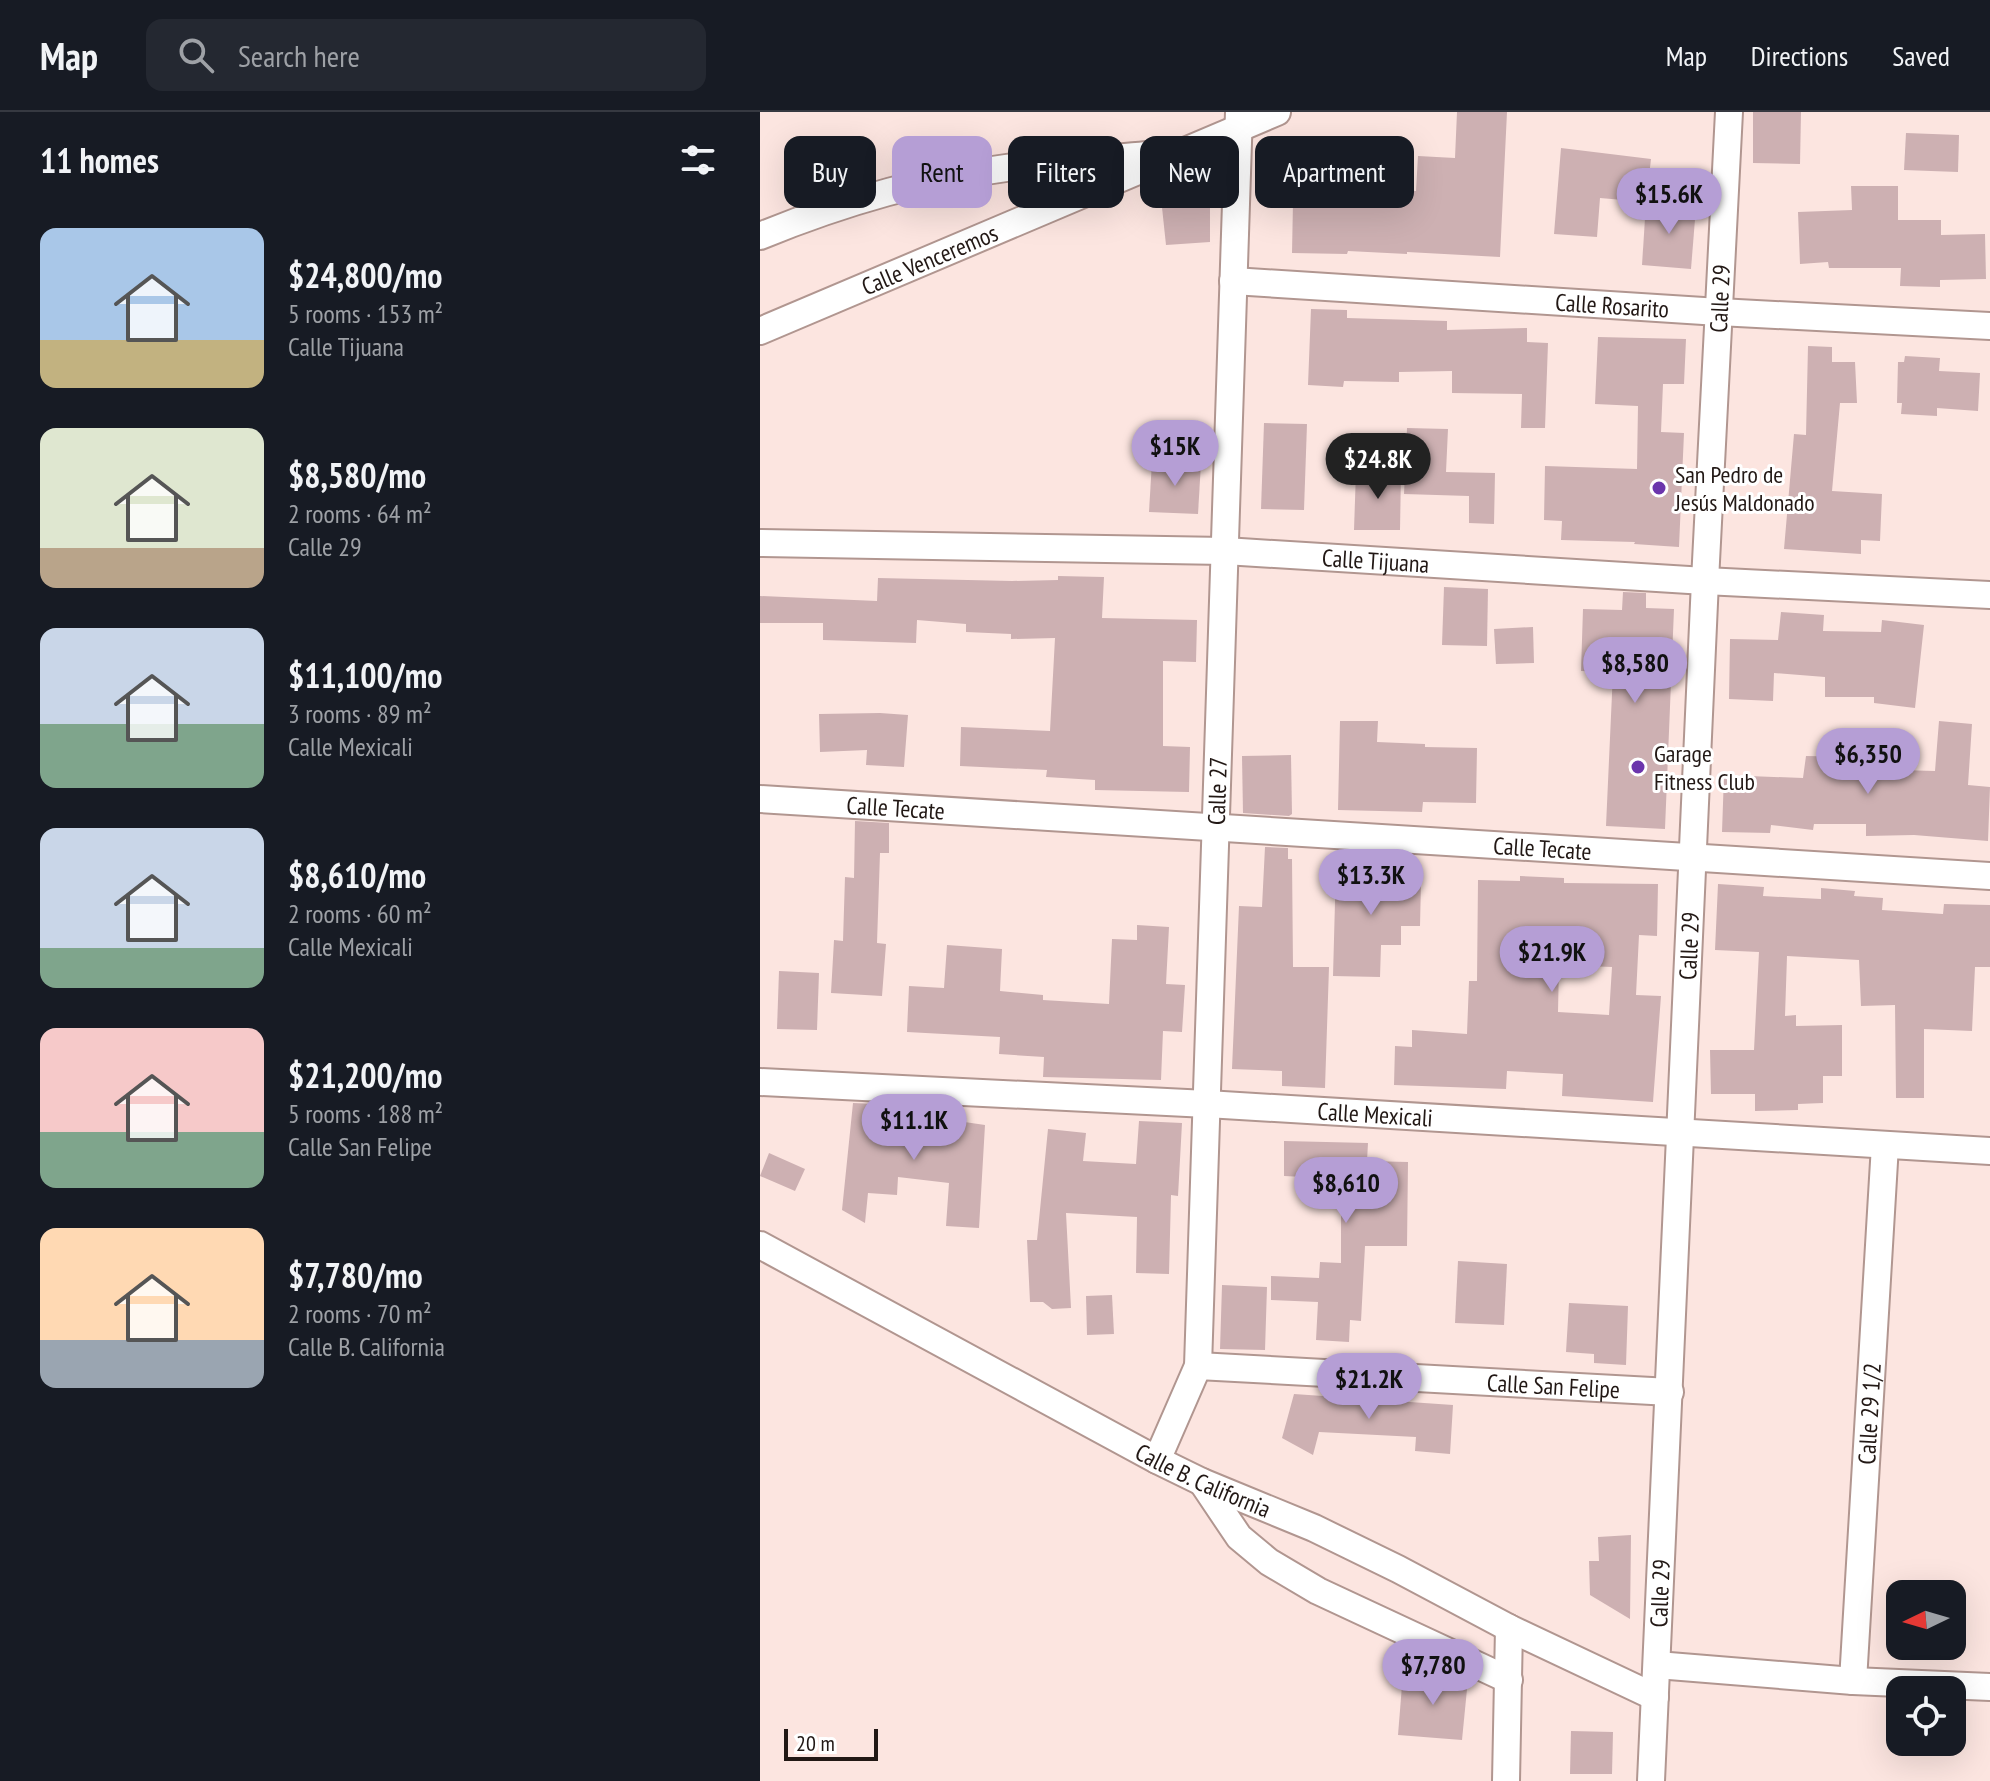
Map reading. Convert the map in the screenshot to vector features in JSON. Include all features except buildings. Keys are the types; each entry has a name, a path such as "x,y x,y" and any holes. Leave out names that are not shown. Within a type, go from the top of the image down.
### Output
{"street":[{"name":"Calle Venceremos","path":"1210,136 1239,120 1277,112"},
{"name":"Calle 29","path":"1651,1781 1729,112"},
{"name":"Calle 27","path":"1157,1460 1198,1366 1239,120"},
{"path":"760,236 821,211 945,179 1005,169 1140,156"},
{"name":"Calle Venceremos","path":"760,331 1140,170"},
{"name":"Calle Rosarito","path":"1233,281 1990,326"},
{"name":"Calle Tijuana","path":"760,543 1225,551 1990,595"},
{"name":"Calle Tecate","path":"760,799 1990,876"},
{"name":"Calle Mexicali","path":"760,1082 1207,1104 1990,1151"},
{"name":"Calle 29 1/2","path":"1853,1681 1885,1145"},
{"name":"Calle B. California","path":"760,1245 1157,1460 1314,1528 1509,1628 1655,1697"},
{"name":"Calle San Felipe","path":"1198,1366 1670,1392"},
{"path":"1202,1482 1239,1537 1269,1562 1332,1598 1509,1680"},
{"path":"1506,1781 1509,1628"},
{"path":"1657,1665 1853,1681 1990,1687"}],"place":[{"name":"San Pedro de Jesús Maldonado","path":"1659,488"},
{"name":"Garage Fitness Club","path":"1638,767"}]}
